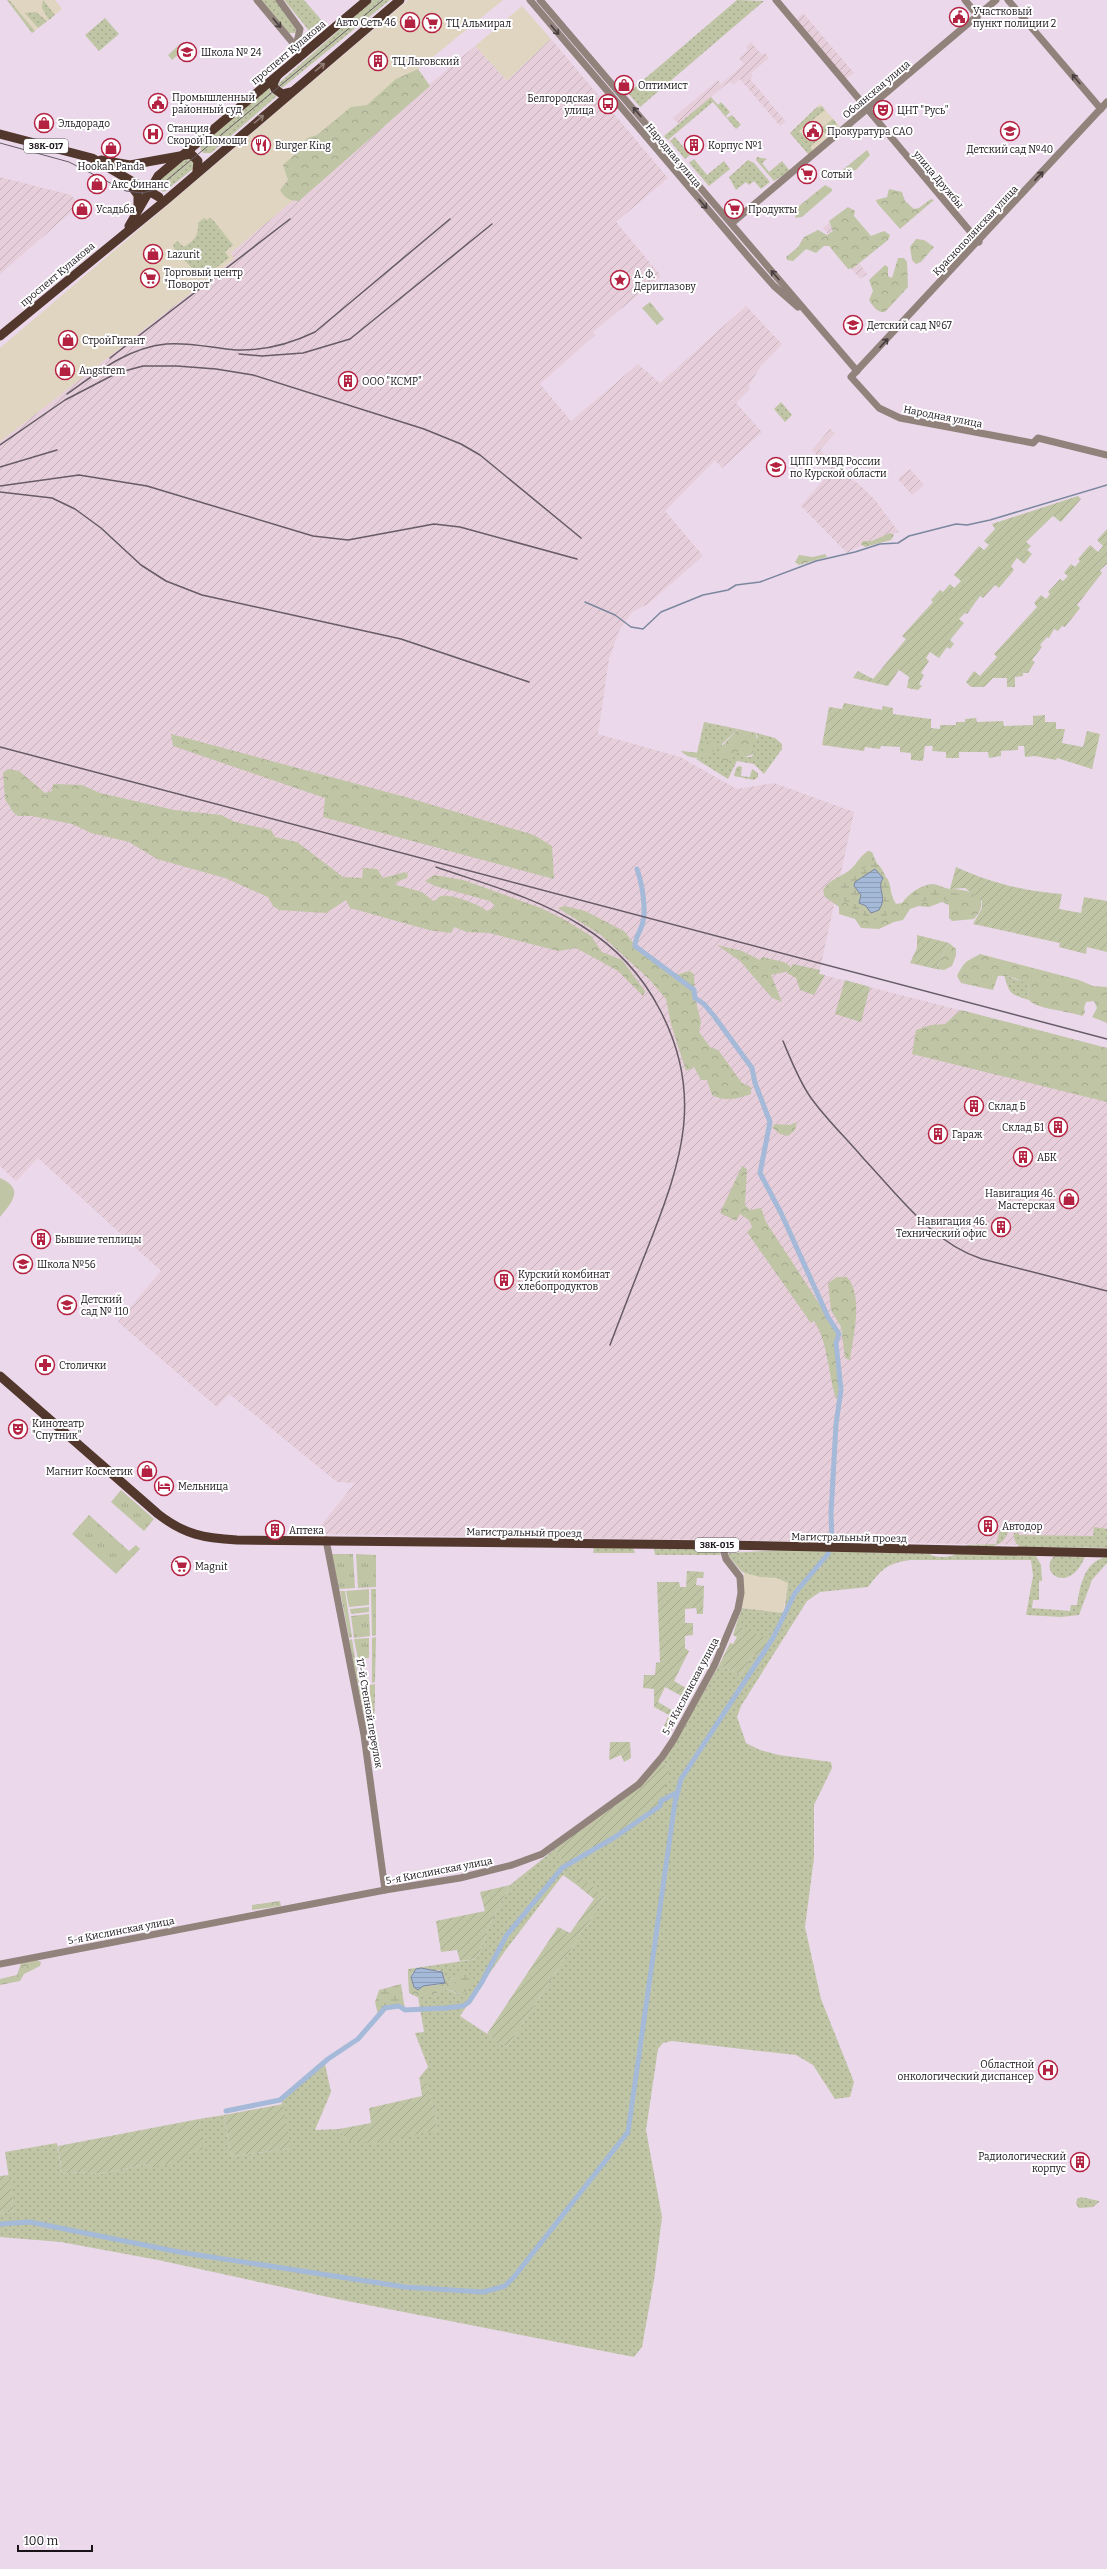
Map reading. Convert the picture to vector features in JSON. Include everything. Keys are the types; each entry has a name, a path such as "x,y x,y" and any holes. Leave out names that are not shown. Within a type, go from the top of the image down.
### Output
{"main road":[{"name":"проспект Кулакова","path":"92,158 130,164 183,154 367,0"},
{"path":"197,171 400,0"},
{"path":"277,76 273,84 275,89 282,94 290,92"},
{"name":"38К-017","path":"0,134 92,158"},
{"path":"122,235 137,214 158,176 183,154 191,154 196,158 199,164 197,171"},
{"path":"92,158 148,192 162,198"},
{"name":"проспект Кулакова","path":"0,336 122,235 162,198 197,171"},
{"path":"116,172 130,184 138,195 137,214"},
{"path":"158,176 153,187 154,192 162,198"},
{"name":"Магистральный проезд","path":"0,1376 153,1510 180,1530 198,1536 237,1540 722,1545 1107,1553"}],"street":[{"path":"257,0 303,54"},
{"path":"279,0 300,29 296,46"},
{"name":"Народная улица","path":"530,0 751,260 774,286 809,316"},
{"name":"Народная улица","path":"540,0 857,371 851,377 886,413 912,421 1035,440 1107,455"},
{"name":"улица Дружбы","path":"776,0 979,242"},
{"path":"965,0 978,16"},
{"name":"Обоянская улица","path":"732,223 996,0"},
{"path":"1008,0 1101,109"},
{"name":"Краснополянская улица","path":"857,371 979,242 1107,102"},
{"name":"17-й Степной переулок","path":"326,1540 364,1735 385,1890"},
{"name":"5-я Кислинская улица","path":"0,1964 385,1890 484,1873 542,1854 639,1784 662,1757 674,1739 717,1660 738,1609 742,1593 740,1577 726,1559 722,1545"}],"shaded area":[{"path":"7,0 55,0 62,9 32,33"},
{"path":"408,0 503,0 418,69 430,86 231,253 235,259 0,442 0,348"},
{"path":"522,6 551,39 507,81 475,46"},
{"path":"803,13 854,73 846,79 796,20"},
{"path":"551,39 668,178 616,222 661,276 593,332 595,335 540,384 571,421 638,364 660,383 746,306 782,344 761,366 749,385 750,389 736,403 762,432 722,468 715,460 665,511 703,556 648,604 632,612 619,631 609,659 598,734 680,757 737,789 774,783 854,812 819,974 1107,1048 1107,1546 314,1534 355,1483 337,1482 229,1394 217,1407 118,1322 161,1271 38,1158 16,1181 0,1166 0,442 234,259 231,253 475,46 507,81"},
{"path":"751,42 762,55 765,53 769,58 751,73 753,76 750,79 786,122 780,126 740,79 733,85 730,81 679,124 673,118 718,80 721,84 744,64 739,58 748,50 746,47"},
{"path":"820,104 841,128 809,155 790,133"},
{"path":"0,177 71,195 76,201 71,205 76,208 0,274"},
{"path":"829,223 867,274 860,279 828,242 832,239 823,228"},
{"path":"830,429 835,433 820,450 842,473 861,486 874,499 899,532 855,548 847,553 801,506 832,470 812,450"},
{"path":"910,469 924,485 912,495 898,479"},
{"path":"745,1569 789,1579 783,1613 737,1607"}],"green space":[{"path":"7,0 9,0 35,31 32,33"},
{"path":"43,0 55,15 49,20 42,8"},
{"path":"260,0 276,0 297,26 296,33 289,33"},
{"path":"284,0 304,0 324,23 311,33"},
{"path":"373,0 390,0 282,88 278,84"},
{"path":"737,0 764,1 640,107 628,93"},
{"path":"36,12 47,21 38,28 25,13"},
{"path":"105,18 119,34 99,51 85,35"},
{"path":"181,43 186,48 172,60 168,55"},
{"path":"418,69 430,86 299,201 290,200 283,195 280,190 288,180 283,165 301,149 307,138 317,135 351,107 367,105 396,79"},
{"path":"270,87 270,92 277,96 211,153 203,153 200,148 203,144"},
{"path":"711,97 718,105 721,102 730,112 726,116 727,118 732,115 741,125 736,129 713,102 668,140 664,136"},
{"path":"822,106 825,110 799,131 807,140 819,131 823,136 810,147 813,151 809,155 790,133 817,107 819,108"},
{"path":"833,119 837,124 825,134 820,129"},
{"path":"675,137 690,155 685,159 670,141"},
{"path":"867,150 870,155 856,170 839,173"},
{"path":"757,157 767,159 762,163 769,172 782,161 790,171 774,181 756,160"},
{"path":"185,159 191,159 194,162 193,169 164,192 159,189 158,181"},
{"path":"694,159 707,175 724,161 730,169 709,186 689,163"},
{"path":"748,160 754,163 770,182 761,189 754,181 749,185 746,182 736,190 729,177"},
{"path":"825,185 832,189 832,191 802,217 795,218 799,206"},
{"path":"889,189 902,192 905,201 914,209 919,208 931,199 934,200 900,229 876,200 887,197"},
{"path":"848,207 855,211 854,216 871,236 884,231 890,235 888,240 853,268 848,269 829,246 824,246 816,253 806,249 793,261 787,260 786,257 798,247 804,237 818,230 827,235 833,231 829,221"},
{"path":"204,218 207,220 210,218 213,220 233,245 225,252 229,258 202,278 176,252 173,245 177,241 184,247 191,242 196,237 198,223"},
{"path":"916,239 924,240 934,247 921,262 916,264 912,260 910,247"},
{"path":"898,258 904,258 907,262 908,287 885,312 882,312 876,309 869,300 873,291 869,280 885,265 888,267 888,276 892,278"},
{"path":"650,302 664,319 657,325 642,308"},
{"path":"781,402 792,415 785,422 774,409"},
{"path":"1078,496 1081,499 1061,522 1053,516 1026,542 1031,546 1027,550 1032,554 1024,564 1017,558 1011,566 1014,570 999,588 995,585 983,598 980,596 967,614 965,613 959,619 964,623 950,640 954,644 950,649 947,647 939,658 930,652 926,658 929,661 921,673 924,675 919,684 922,686 918,690 907,688 909,677 899,670 888,686 853,678 858,671 873,679 906,639 902,636 933,602 931,600 940,590 943,592 950,584 954,588 961,581 954,575 979,546 984,550 989,545 984,541 995,529 992,524"},
{"path":"1107,529 1107,564 1100,570 1102,573 1077,605 1080,608 1065,627 1062,626 1058,631 1054,629 1049,638 1047,637 1040,645 1042,647 1032,660 1035,662 1028,673 1023,673 1023,676 1015,677 1015,687 1007,687 1007,678 993,678 984,687 971,687 966,682 974,671 980,676 997,657 994,654 1037,607 1034,603 1041,595 1046,599 1050,594 1048,592 1060,579 1063,581 1068,576 1064,573 1071,564 1075,567 1080,561 1078,559 1090,545 1098,552 1103,546 1097,540"},
{"path":"890,533 894,535 891,540 865,547 861,544 863,541 872,541"},
{"path":"825,554 827,557 799,565 795,562 799,555 813,557"},
{"path":"844,703 882,710 883,706 893,708 893,714 931,719 931,728 940,729 940,725 956,725 956,722 965,722 965,719 976,718 977,722 1003,721 1004,726 1033,725 1033,716 1045,715 1045,722 1056,722 1056,729 1065,729 1062,743 1083,747 1087,731 1100,734 1092,769 1057,758 1056,760 1035,756 1025,757 1024,746 1018,746 1018,750 1001,751 1001,756 989,758 988,752 959,752 959,758 946,758 946,752 932,751 933,746 925,746 923,761 911,760 911,753 900,752 900,747 881,746 880,749 865,747 864,751 822,745 829,707 842,709"},
{"path":"704,722 738,729 722,744 722,752 740,751 745,757 751,757 754,754 750,745 758,737 756,733 775,738 782,744 782,749 764,774 754,764 737,761 728,779 696,759 701,757 704,750 701,753 697,753"},
{"path":"738,729 756,733 757,741 750,745 754,754 745,757 740,751 732,753 727,762 722,761 720,748"},
{"path":"171,734 409,798 534,835 552,846 554,879 323,817 325,798 173,746"},
{"path":"708,741 713,742 716,745 710,754 700,758 690,757 681,751 701,753"},
{"path":"739,766 742,767 741,776 750,777 752,769 758,773 758,777 754,780 734,776 736,768"},
{"path":"8,769 19,771 45,793 52,791 53,784 82,785 100,793 174,810 221,815 235,822 271,830 275,837 297,842 343,877 362,878 363,868 377,869 383,878 405,872 408,874 407,878 396,882 396,885 422,892 433,901 441,896 446,896 465,900 478,905 487,911 495,906 490,901 435,886 425,881 434,875 463,880 541,908 565,920 591,936 602,952 622,960 645,991 643,996 618,971 576,948 558,951 489,933 467,932 454,927 451,933 429,930 350,908 346,900 326,913 279,910 273,906 268,897 225,878 157,859 129,842 91,833 72,824 32,816 18,816 13,812 5,799 3,773"},
{"path":"868,851 872,852 883,878 887,878 896,904 902,903 911,893 919,888 932,884 972,893 981,900 982,905 980,911 974,919 952,921 949,918 949,905 942,902 929,907 919,906 910,909 903,920 894,922 879,929 861,928 855,919 839,914 839,907 825,897 823,890 829,883 845,874 852,868"},
{"path":"874,862 883,870 890,894 889,910 887,915 882,919 876,920 869,918 855,910 840,895 840,889 847,880"},
{"path":"956,867 994,882 1022,889 1062,894 1059,909 1081,913 1084,897 1107,901 1107,952 1087,947 1086,954 1059,947 1060,943 973,924 982,908 982,901 965,888 950,889"},
{"path":"927,888 959,894 963,900 958,903 938,899 915,902 908,899 915,891"},
{"path":"565,906 585,911 624,931 638,949 673,976 689,971 694,974 695,998 701,1022 699,1032 710,1047 718,1050 742,1083 751,1087 751,1094 732,1099 717,1097 712,1095 707,1080 701,1080 694,1067 686,1071 671,1024 666,999 649,979 601,935 558,908"},
{"path":"917,935 949,943 936,969 910,963 917,948"},
{"path":"949,943 956,949 956,955 952,966 944,970 936,969"},
{"path":"717,945 742,951 760,960 762,957 784,962 790,966 790,971 771,975 782,1002 772,998 740,961"},
{"path":"980,954 1079,980 1093,986 1107,987 1107,1023 1092,1017 1097,1008 1094,1001 1086,1002 1084,1008 1085,1013 1082,1016 1038,1006 1029,1000 1028,986 1022,981 1014,978 998,976 993,990 961,983 957,976 962,967 966,962"},
{"path":"793,964 820,970 819,974 825,975 814,995 800,990 796,978 787,973"},
{"path":"1004,975 1024,982 1028,986 1029,1000 1014,994 1009,990"},
{"path":"845,980 870,987 861,1022 835,1014"},
{"path":"961,1010 1107,1048 1107,1102 912,1054 916,1030 931,1025 945,1024"},
{"path":"797,1122 795,1130 788,1136 780,1134 773,1128 774,1124 790,1125"},
{"path":"742,1166 747,1169 745,1205 750,1210 761,1208 766,1222 839,1334 836,1343 840,1362 838,1397 836,1399 825,1348 819,1329 814,1321 811,1323 747,1232 752,1227 749,1220 740,1214 736,1221 720,1213"},
{"path":"0,1178 8,1182 12,1187 14,1196 9,1206 0,1217"},
{"path":"837,1277 847,1277 852,1285 855,1295 856,1317 850,1360 845,1358 841,1327 831,1310 828,1283"},
{"path":"121,1490 154,1519 144,1531 111,1502"},
{"path":"89,1515 129,1551 136,1545 140,1549 116,1574 72,1534"},
{"path":"1094,1527 1107,1529 1107,1548 1021,1547 1014,1539 1014,1533 1019,1533 1019,1535 1093,1536"},
{"path":"1000,1530 1008,1531 1006,1537 997,1545 990,1547 977,1547 964,1545 996,1544"},
{"path":"594,1548 633,1548 635,1553 593,1553"},
{"path":"654,1548 716,1549 721,1555 655,1555"},
{"path":"782,1550 828,1551 815,1570 820,1568 830,1551 929,1554 942,1557 956,1554 1036,1556 1041,1565 1042,1581 1039,1581 1039,1600 1033,1600 1032,1608 1070,1611 1071,1605 1077,1605 1084,1575 1088,1569 1099,1559 1107,1557 1107,1563 1092,1580 1079,1615 1061,1617 1026,1615 1033,1576 1031,1560 910,1560 890,1565 878,1575 868,1587 820,1592 807,1601 741,1706 737,1717 746,1743 760,1750 779,1755 831,1762 832,1768 814,1805 814,1858 805,1927 821,1999 854,2082 850,2097 835,2099 813,2065 796,2055 672,2041 663,2043 658,2049 646,2130 662,2217 654,2280 642,2347 634,2357 337,2299 158,2260 61,2242 0,2237 0,2214 14,2211 5,2152 57,2143 62,2174 80,2172 100,2174 148,2164 150,2168 187,2153 202,2150 199,2119 224,2115 231,2156 290,2149 281,2099 325,2064 331,2092 315,2130 339,2129 346,2140 438,2130 427,2081 420,2082 419,2078 428,2067 415,2033 424,2032 418,1997 429,1997 445,1989 459,1994 459,1975 455,1979 448,1978 448,1982 445,1983 442,1972 439,1970 412,1973 411,1977 408,1976 408,1969 477,1959 490,1924 510,1885 555,1849 561,1858 670,1767 662,1763 719,1665 741,1675 753,1654 768,1640 736,1625 742,1608 784,1613 788,1583 777,1578 760,1577 742,1572 728,1556 729,1553","holes":["563,1875 578,1886 578,1876 605,1897 507,2047 460,2016 505,1951"]},
{"path":"331,1554 353,1554 355,1588 339,1589"},
{"path":"356,1554 376,1555 376,1587 358,1588"},
{"path":"1054,1556 1085,1557 1078,1569 1071,1575 1064,1578 1053,1574 1050,1569 1050,1562"},
{"path":"687,1571 704,1572 703,1578 697,1578 696,1585 704,1586 703,1614 697,1614 696,1608 685,1609 685,1623 693,1623 693,1635 685,1636 685,1648 689,1651 674,1681 691,1691 687,1699 665,1687 658,1702 680,1715 671,1730 664,1726 669,1715 654,1707 654,1689 643,1688 644,1675 655,1675 656,1663 660,1662 657,1582 679,1582 680,1587 686,1587"},
{"path":"369,1589 369,1605 349,1607 346,1591"},
{"path":"371,1589 376,1589 376,1635 372,1636"},
{"path":"340,1591 345,1591 352,1637 349,1638"},
{"path":"369,1607 369,1612 351,1614 350,1609"},
{"path":"369,1614 370,1636 354,1638 351,1616"},
{"path":"736,1625 769,1639 759,1657 753,1654 741,1675 719,1665 730,1643 733,1644 737,1637 733,1635"},
{"path":"376,1637 375,1682 372,1683 372,1638"},
{"path":"369,1638 369,1658 358,1659 354,1639"},
{"path":"352,1639 359,1683 357,1684 349,1640"},
{"path":"375,1684 375,1698 361,1700 358,1686 361,1685 362,1693 370,1692 370,1685"},
{"path":"375,1698 374,1725 371,1729 366,1725 361,1700"},
{"path":"610,1742 630,1742 631,1758 624,1762 621,1755 609,1760"},
{"path":"660,1762 670,1767 667,1781 656,1807 568,1863 561,1858 555,1849"},
{"path":"578,1875 605,1897 507,2047 487,2034 558,1927 570,1933 594,1899 578,1886"},
{"path":"510,1885 490,1924 477,1959 460,1961 457,1950 441,1952 436,1921 485,1911 480,1892"},
{"path":"280,1901 281,1906 252,1910 252,1905"},
{"path":"37,1960 41,1962 40,1966 24,1974 20,1981 0,1985 0,1979 17,1975 21,1963"},
{"path":"463,1968 473,1978 468,1990 463,1993 458,1984 448,1982 448,1978 455,1979"},
{"path":"471,1974 473,1978 470,1986 468,1990 462,1993 445,1989 429,1997 417,1997 409,1993 408,1976 411,1977 411,1980 423,1986 437,1985"},
{"path":"401,1984 405,2010 399,2006 385,2008 378,2015 375,2002 379,1990"},
{"path":"427,2080 438,2130 374,2143 346,2140 339,2129 371,2123 369,2108 422,2096 420,2082"},
{"path":"283,2104 291,2149 231,2156 224,2115"},
{"path":"199,2119 203,2150 187,2153 187,2159 150,2168 148,2164 100,2174 80,2172 62,2174 58,2146"},
{"path":"9,2175 14,2211 0,2214 0,2176"},
{"path":"1081,2197 1099,2202 1093,2207 1079,2208 1076,2204 1077,2199"}],"water":[{"path":"875,869 883,878 881,882 882,901 879,910 871,913 866,906 859,903 861,895 854,886 855,882"},
{"path":"421,1968 442,1972 445,1983 423,1986 418,1990 414,1987 411,1977 416,1969"}],"waterway":[{"path":"585,602 615,615 631,627 643,629 661,612 703,595 728,590 736,585 760,582 816,561 855,552 880,544 898,543 909,536 956,524 967,525 990,520 1107,485"},
{"path":"0,2224 30,2222 179,2252 405,2287 483,2292 505,2286 514,2277 628,2132 675,1802 681,1779 773,1638 795,1593 828,1554 832,1540 831,1514 836,1424 841,1390 836,1343 839,1334 828,1317 781,1213 760,1173 770,1122 755,1083 752,1068 714,1016 704,1004 695,998 694,990 635,946 642,925 644,912 641,882 637,869"},
{"path":"226,2111 280,2100 328,2059 358,2039 385,2008 399,2006 405,2010 446,2008 463,2006 469,2002 482,1982 506,1936 562,1868 615,1837 660,1806 661,1801 678,1792"}],"tram line":[{"path":"0,143 69,162 126,191 142,193 155,190 383,0"}],"railway":[{"path":"110,358 290,219"},
{"path":"67,394 114,362 138,350 152,346 184,344 247,350 277,346 315,332 450,219"},
{"path":"239,354 262,356 303,353 350,339 492,224"},
{"path":"0,445 65,400 117,373 143,366 177,366 216,369 253,375 424,429 461,444 480,455 581,538"},
{"path":"0,467 57,450"},
{"path":"0,486 79,475 147,486 313,536 348,540 434,524 460,527 577,559"},
{"path":"0,492 52,498 75,509 101,528 141,565 166,581 202,595 401,639 529,682"},
{"path":"0,747 1107,1039"},
{"path":"436,867 548,907 594,934 617,953 645,985 660,1010 674,1041 682,1070 685,1099 684,1127 679,1155 661,1212 610,1345"},
{"path":"783,1041 803,1085 817,1106 903,1202 932,1230 947,1242 964,1252 982,1259 1107,1291"}],"place":[{"name":"Участковый пункт полиции 2","path":"959,17"},
{"name":"Авто Сеть 46","path":"410,22"},
{"name":"ТЦ Альмирал","path":"432,23"},
{"name":"Школа № 24","path":"187,52"},
{"name":"ТЦ Льговский","path":"378,61"},
{"name":"Оптимист","path":"624,85"},
{"name":"Промышленный районный суд","path":"158,103"},
{"name":"Белгородская улица","path":"608,104"},
{"name":"ЦНТ \"Русь\"","path":"883,110"},
{"name":"Эльдорадо","path":"44,123"},
{"name":"Прокуратура САО","path":"813,131"},
{"name":"Детский сад №40","path":"1010,131"},
{"name":"Станция Скорой Помощи","path":"153,134"},
{"name":"Burger King","path":"261,145"},
{"name":"Корпус №1","path":"694,145"},
{"name":"Hookah Panda","path":"111,148"},
{"name":"Сотый","path":"807,174"},
{"name":"Акс Финанс","path":"97,184"},
{"name":"Усадьба","path":"82,209"},
{"name":"Продукты","path":"734,209"},
{"name":"Lazurit","path":"153,254"},
{"name":"Торговый центр \"Поворот\"","path":"150,278"},
{"name":"А. Ф. Дериглазову","path":"620,280"},
{"name":"Детский сад №67","path":"853,325"},
{"name":"СтройГигант","path":"68,340"},
{"name":"Angstrem","path":"65,370"},
{"name":"ООО \"КСМР\"","path":"348,381"},
{"name":"ЦПП УМВД России по Курской области","path":"776,467"},
{"name":"Склад Б","path":"974,1106"},
{"name":"Склад Б1","path":"1058,1127"},
{"name":"Гараж","path":"938,1134"},
{"name":"АБК","path":"1023,1157"},
{"name":"Навигация 46. Мастерская","path":"1069,1199"},
{"name":"Навигация 46. Технический офис","path":"1001,1227"},
{"name":"Бывшие теплицы","path":"41,1239"},
{"name":"Школа №56","path":"23,1264"},
{"name":"Курский комбинат хлебопродуктов","path":"504,1280"},
{"name":"Детский сад № 110","path":"67,1305"},
{"name":"Столички","path":"45,1365"},
{"name":"Кинотеатр \"Спутник\"","path":"18,1429"},
{"name":"Магнит Косметик","path":"147,1471"},
{"name":"Мельница","path":"164,1486"},
{"name":"Автодор","path":"988,1526"},
{"name":"Аптека","path":"275,1530"},
{"name":"Magnit","path":"181,1566"},
{"name":"Областной онкологический диспансер","path":"1048,2070"},
{"name":"Радиологический корпус","path":"1080,2162"}]}
